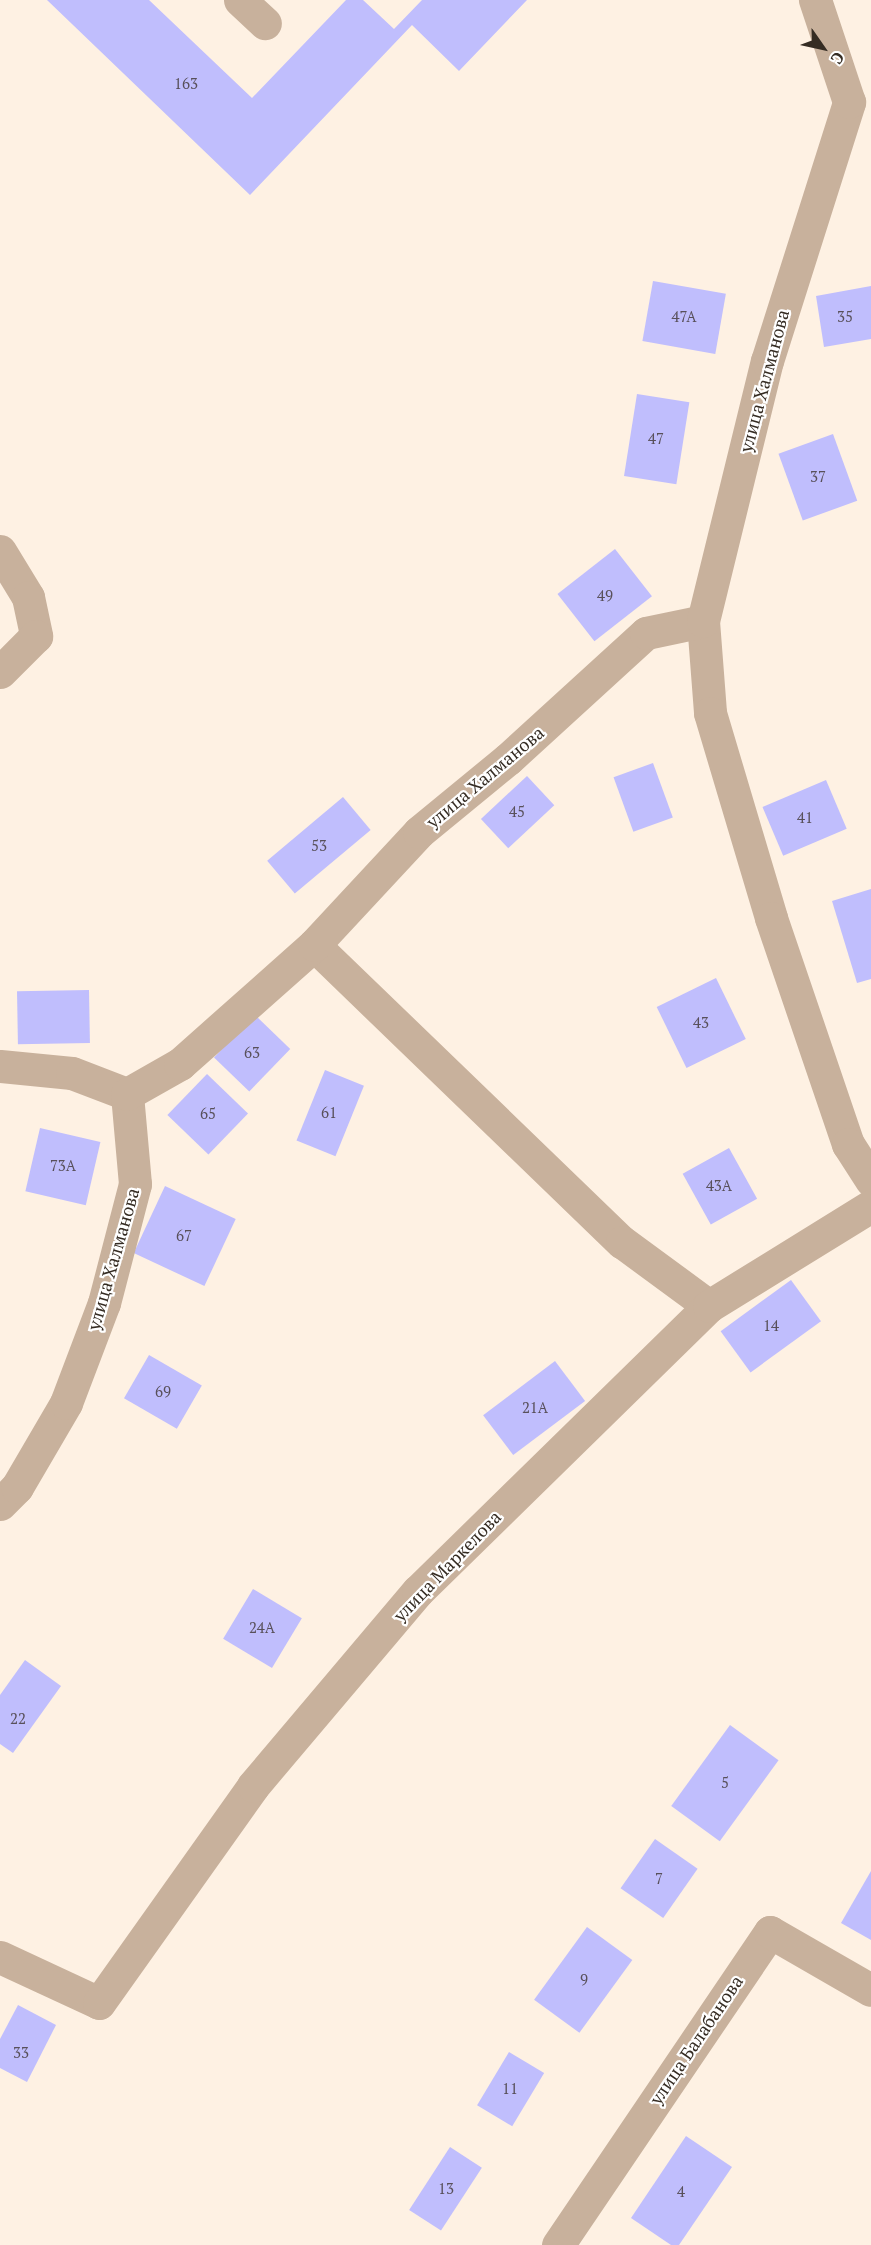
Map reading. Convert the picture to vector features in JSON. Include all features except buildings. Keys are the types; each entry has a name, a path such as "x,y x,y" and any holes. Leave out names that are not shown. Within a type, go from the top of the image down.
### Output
{"street":[{"path":"240,0 265,23"},
{"name":"улица Халманова","path":"0,1504 17,1487 66,1403 104,1303 135,1184 127,1094 180,1064 314,945 419,832 508,759 646,633 703,621 767,361 849,102 815,0"},
{"path":"0,551 28,597 36,636 0,672"},
{"path":"703,621 710,713 768,906 848,1144 871,1180"},
{"path":"314,945 622,1242 709,1306"},
{"path":"0,1066 72,1073 127,1094"},
{"name":"улица Маркелова","path":"0,1957 99,2003 253,1786 418,1591 709,1306 871,1206"},
{"name":"улица Балабанова","path":"558,2245 770,1932 871,1990"}]}
